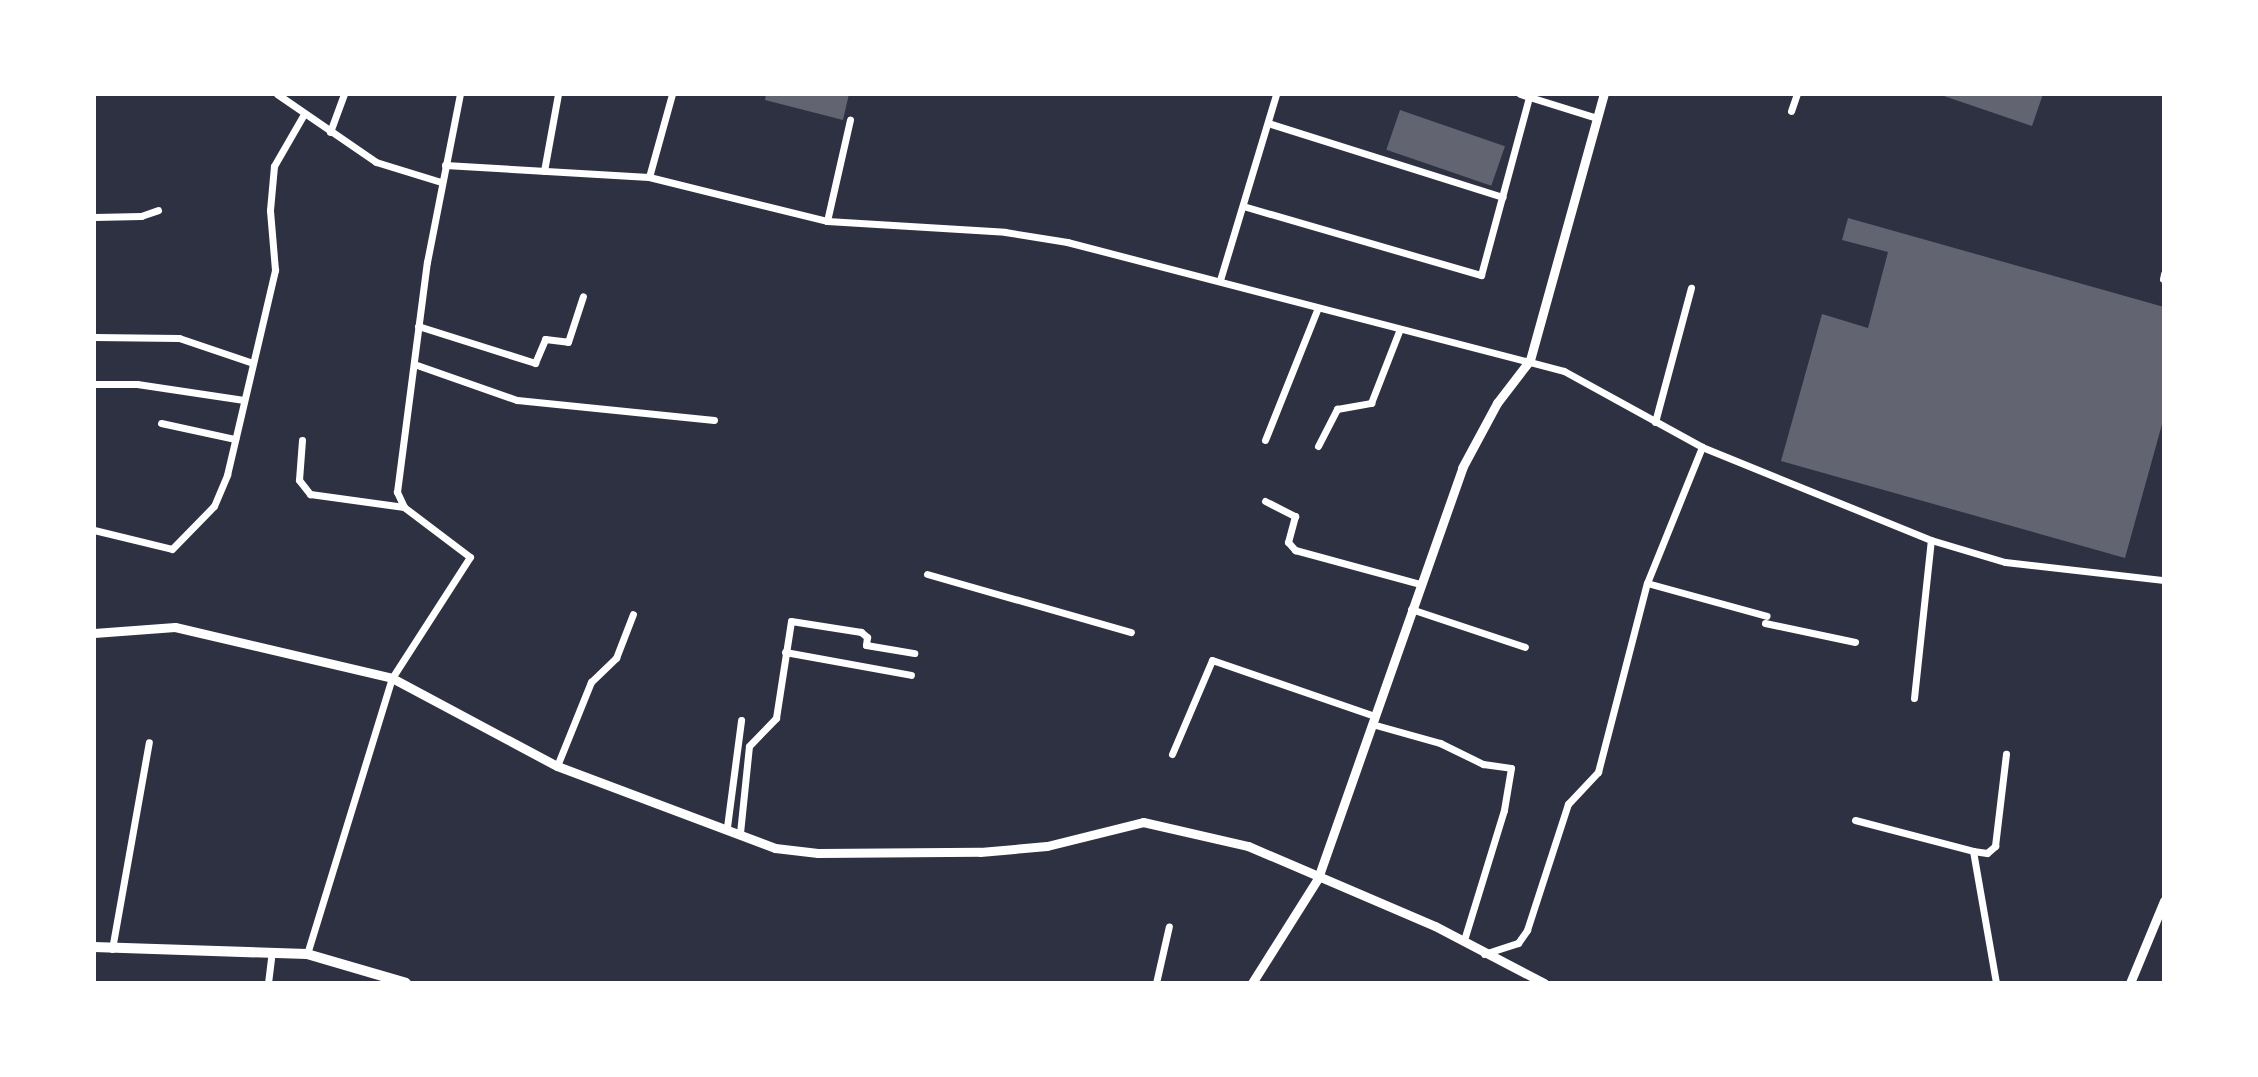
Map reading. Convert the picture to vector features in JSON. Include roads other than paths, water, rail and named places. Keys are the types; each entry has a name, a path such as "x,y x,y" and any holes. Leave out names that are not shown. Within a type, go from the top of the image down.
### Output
{"main road":[{"path":"94,947 307,954 406,983"}],"street":[{"path":"277,94 376,162 441,182"},
{"path":"330,132 344,94"},
{"path":"307,954 392,678 470,557 404,507 397,492 418,326 441,182 460,94"},
{"path":"544,171 558,94"},
{"path":"649,177 672,94"},
{"path":"1220,280 1276,94"},
{"path":"1520,94 1597,118"},
{"path":"1252,983 1318,878 1411,609 1476,439 1530,360 1604,94"},
{"path":"1791,111 1797,94"},
{"path":"1243,206 1481,275 1529,97"},
{"path":"94,530 172,549 186,540 214,506 235,439 275,270 270,210 274,166 304,114"},
{"path":"827,221 850,120"},
{"path":"1268,123 1503,197"},
{"path":"445,165 649,177 827,221 1005,232 1067,242 1220,280 1317,310 1530,360 1564,371 1730,460 1931,540 2005,562 2164,580"},
{"path":"94,217 141,216 158,210"},
{"path":"1655,422 1691,288"},
{"path":"418,326 535,363 542,341 568,342 583,296"},
{"path":"1265,440 1317,310"},
{"path":"1318,446 1337,409 1371,403 1399,331"},
{"path":"94,337 179,338 253,363"},
{"path":"414,364 517,400 714,420"},
{"path":"94,384 137,384 244,400"},
{"path":"161,423 235,439"},
{"path":"302,440 299,480 310,494 404,507"},
{"path":"1484,954 1518,943 1527,930 1568,804 1598,772 1647,583 1702,447"},
{"path":"1265,501 1295,516 1288,542 1295,550 1420,584"},
{"path":"1914,698 1931,540"},
{"path":"927,574 1131,632"},
{"path":"1647,583 1855,642"},
{"path":"1411,609 1525,647"},
{"path":"557,766 591,682 616,658 633,614"},
{"path":"740,833 751,740 776,718 788,628 799,620 861,632 867,637 866,645 914,653"},
{"path":"94,633 175,627 392,678 557,766 727,827 775,848 818,853 980,852 1047,846 1143,822 1248,846 1464,940 1484,954 1544,983"},
{"path":"785,652 911,675"},
{"path":"1172,754 1212,660 1440,743 1483,764 1511,768 1504,810 1464,940"},
{"path":"727,827 741,720"},
{"path":"112,949 149,742"},
{"path":"1855,820 1987,853 1995,846 2006,754"},
{"path":"1973,851 1996,983"},
{"path":"2130,983 2164,901"},
{"path":"1156,983 1169,926"},
{"path":"268,983 272,951"}]}
